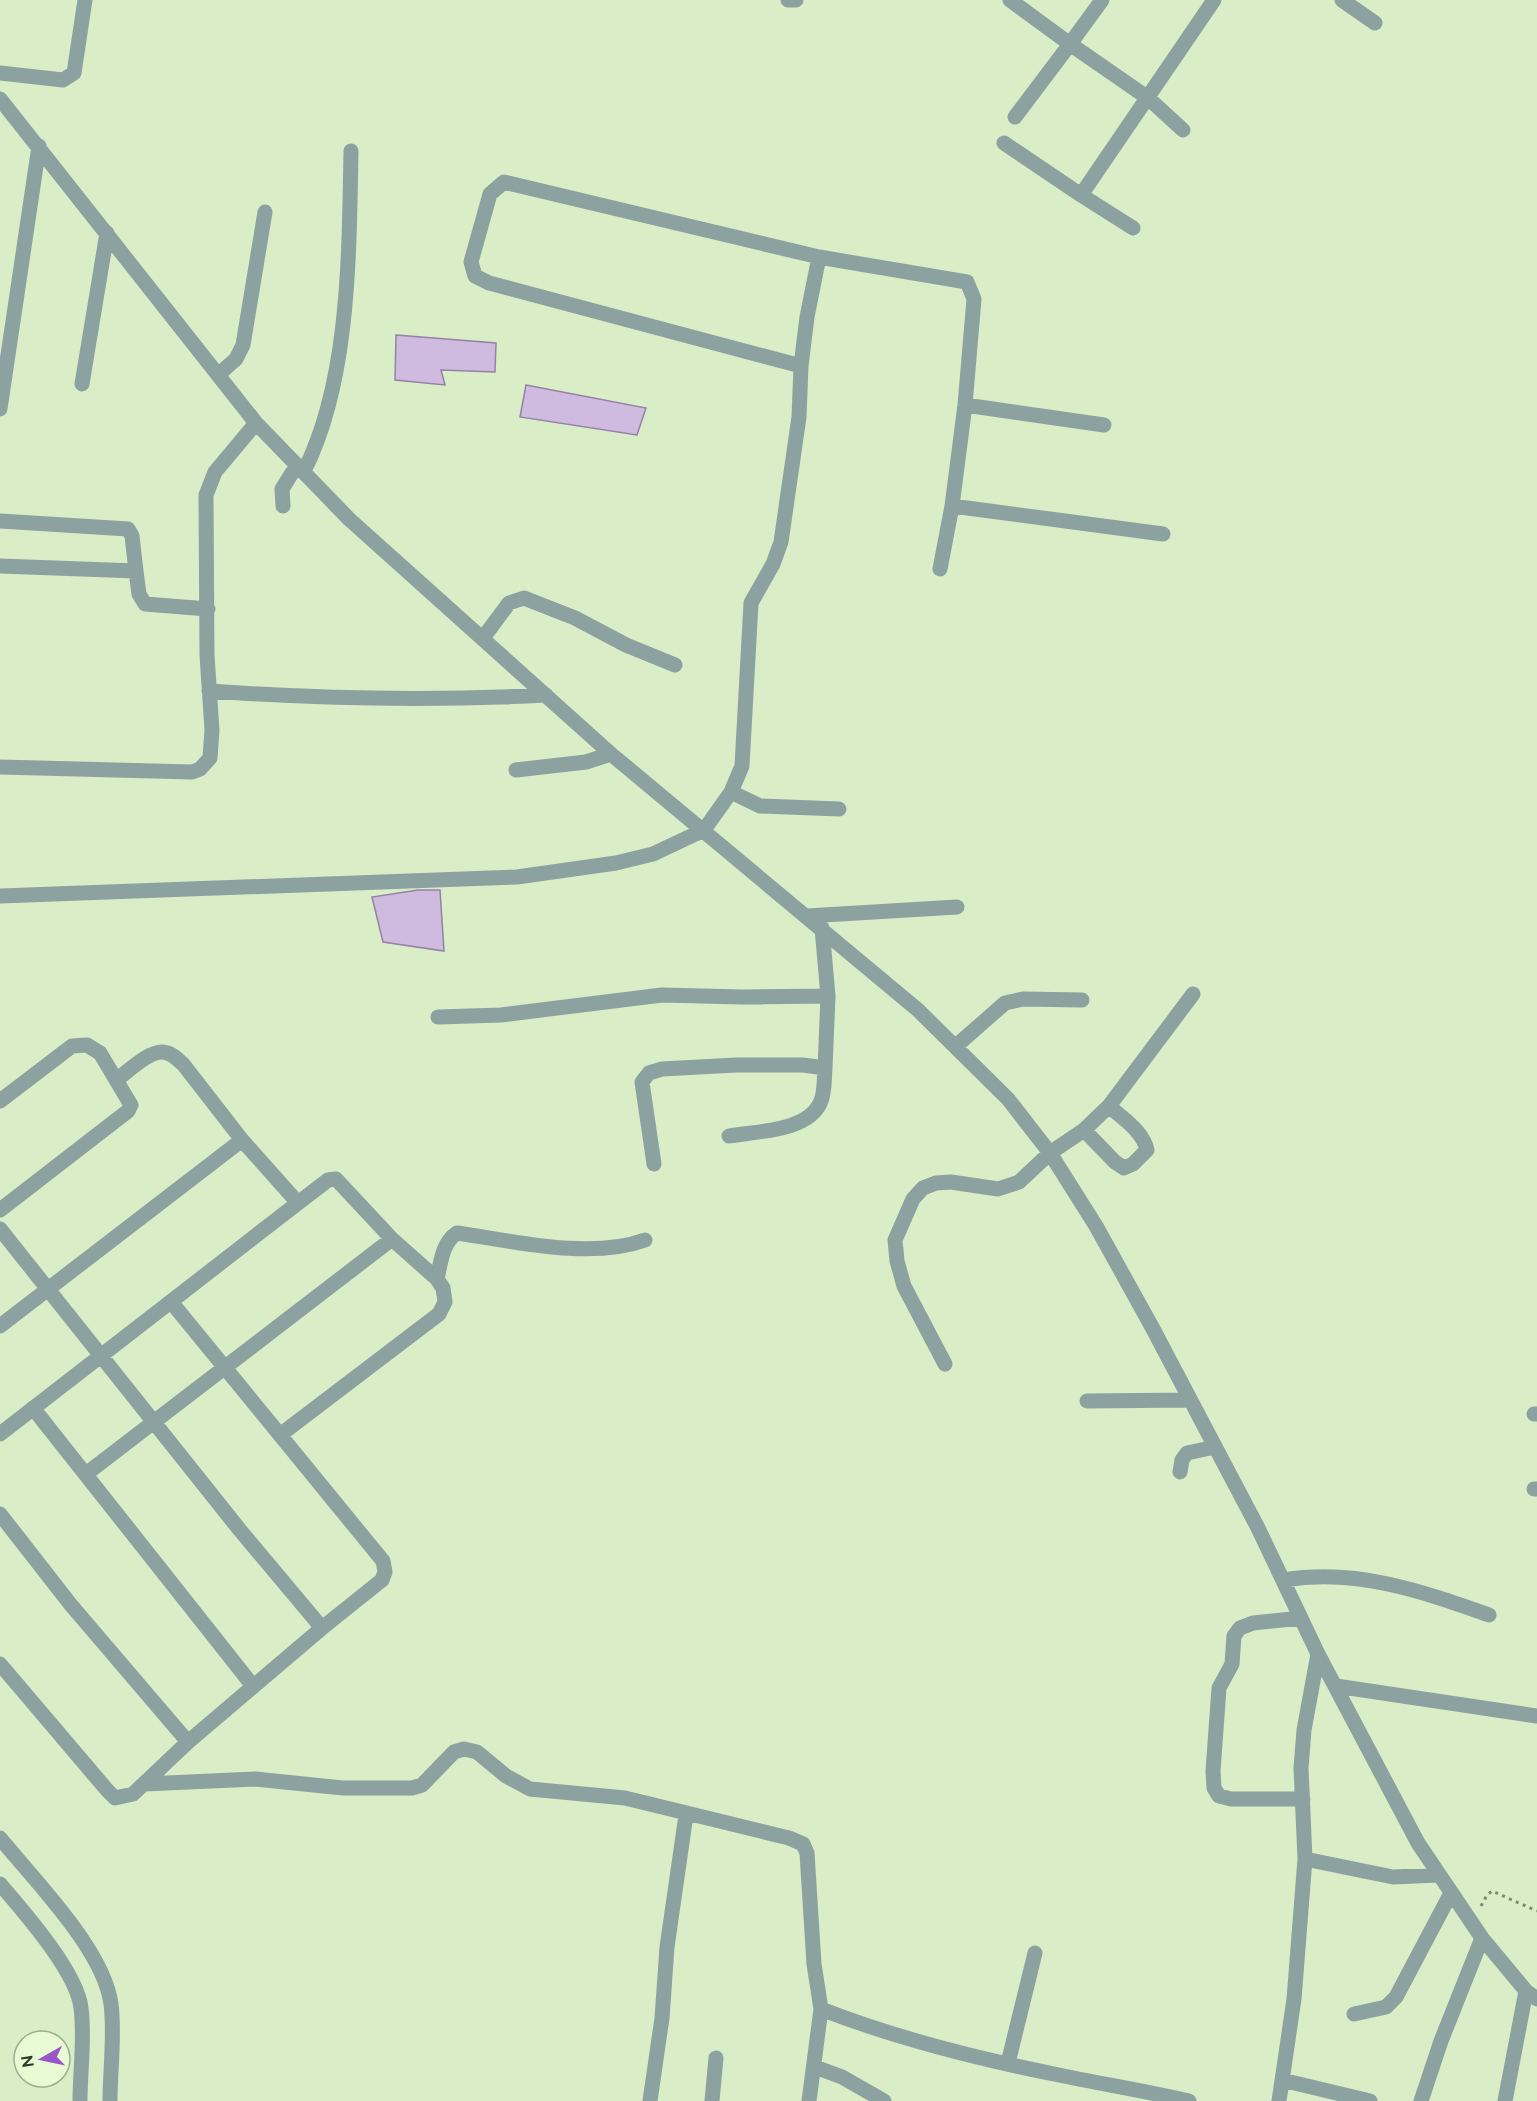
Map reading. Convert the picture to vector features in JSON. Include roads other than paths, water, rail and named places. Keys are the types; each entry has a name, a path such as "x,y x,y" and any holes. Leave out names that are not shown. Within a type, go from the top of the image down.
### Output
{"street":[{"path":"0,73 63,80 75,73 85,0"},
{"path":"788,0 796,0"},
{"path":"1010,0 1148,98 1183,130"},
{"path":"1015,117 1102,0"},
{"path":"1081,195 1214,0"},
{"path":"1342,0 1375,23"},
{"path":"0,99 256,423 349,519 611,754 822,928 956,1046 1008,1099 1050,1153 1096,1226 1215,1447 1393,1798 1438,1875 1472,1924 1532,1995 1505,2101"},
{"path":"1004,143 1133,228"},
{"path":"0,409 39,146"},
{"path":"283,506 282,489 300,468 329,404 336,373 346,264 351,151"},
{"path":"801,366 489,283 475,276 471,262 490,194 504,182 819,257 968,282 974,299 964,405 952,506 940,569"},
{"path":"218,375 236,359 243,345 265,212"},
{"path":"82,384 108,233"},
{"path":"0,896 517,877 616,863 653,854 704,830 731,792 737,780 743,755 752,603 773,564 781,542 799,417 801,366 819,257"},
{"path":"964,405 1104,425"},
{"path":"0,767 192,772 200,769 210,758 207,495 209,481 256,423"},
{"path":"952,506 1163,534"},
{"path":"0,521 128,530 132,536 139,594 145,604 208,609"},
{"path":"0,566 136,572"},
{"path":"483,638 509,603 524,598 575,618 626,645 675,664"},
{"path":"209,691 316,698 399,700 546,695"},
{"path":"516,770 586,762 611,754"},
{"path":"731,792 760,806 839,809"},
{"path":"807,916 957,907"},
{"path":"729,1136 794,1124 812,1114 821,1101 828,996 822,928"},
{"path":"945,1364 902,1277 896,1240 913,1199 923,1188 936,1183 951,1182 998,1189 1009,1188 1019,1182 1050,1153 1084,1130 1109,1106 1193,994"},
{"path":"438,1017 501,1015 662,995 828,996"},
{"path":"956,1046 1005,1004 1023,999 1082,1000"},
{"path":"0,1101 72,1046 87,1045 100,1053 130,1102 128,1111 0,1210"},
{"path":"116,1080 152,1055 162,1052 171,1054 183,1064 242,1140 298,1203"},
{"path":"654,1164 642,1082 649,1073 662,1069 736,1065 803,1065 825,1068"},
{"path":"1084,1130 1115,1162 1124,1168 1133,1164 1147,1150 1146,1143 1142,1135 1109,1106"},
{"path":"0,1326 242,1140"},
{"path":"0,1434 328,1180 336,1179 392,1239 437,1279 443,1288 445,1302 439,1314 280,1435"},
{"path":"0,1229 154,1424 322,1628"},
{"path":"437,1279 444,1249 449,1238 457,1233 582,1248 618,1248 645,1240"},
{"path":"86,1474 392,1239"},
{"path":"0,1664 71,1750 116,1798 133,1794 188,1742 253,1686 382,1580 385,1572 383,1561 172,1302"},
{"path":"1087,1401 1190,1400"},
{"path":"33,1408 253,1686"},
{"path":"1180,1472 1182,1460 1187,1453 1215,1447"},
{"path":"0,1514 71,1605 188,1742"},
{"path":"1284,1580 1313,1575 1340,1575 1425,1593 1490,1615"},
{"path":"1301,1618 1253,1623 1240,1628 1234,1636 1232,1664 1219,1688 1213,1771 1214,1788 1219,1796 1303,1798"},
{"path":"1279,2101 1294,1999 1305,1859 1301,1768 1304,1730 1318,1654"},
{"path":"1336,1686 1537,1716"},
{"path":"144,1784 255,1779 343,1788 412,1788 422,1785 454,1752 464,1749 477,1752 506,1776 530,1789 625,1798 686,1815 789,1838 803,1844 807,1853 814,1964 821,2009 809,2101"},
{"path":"650,2101 662,2018 667,1947 686,1815"},
{"path":"0,1838 88,1947 102,1969 111,2004 110,2101"},
{"path":"1305,1859 1393,1878 1438,1875"},
{"path":"0,1884 33,1923 71,1980 81,2006 80,2101"},
{"path":"1354,2014 1386,2007 1396,1997 1451,1893"},
{"path":"1420,2101 1482,1938"},
{"path":"1008,2063 1035,1953"},
{"path":"821,2009 886,2034 1132,2094 1189,2101"},
{"path":"712,2101 716,2058"},
{"path":"815,2067 842,2078 884,2101"},
{"path":"1282,2080 1370,2101"}]}
